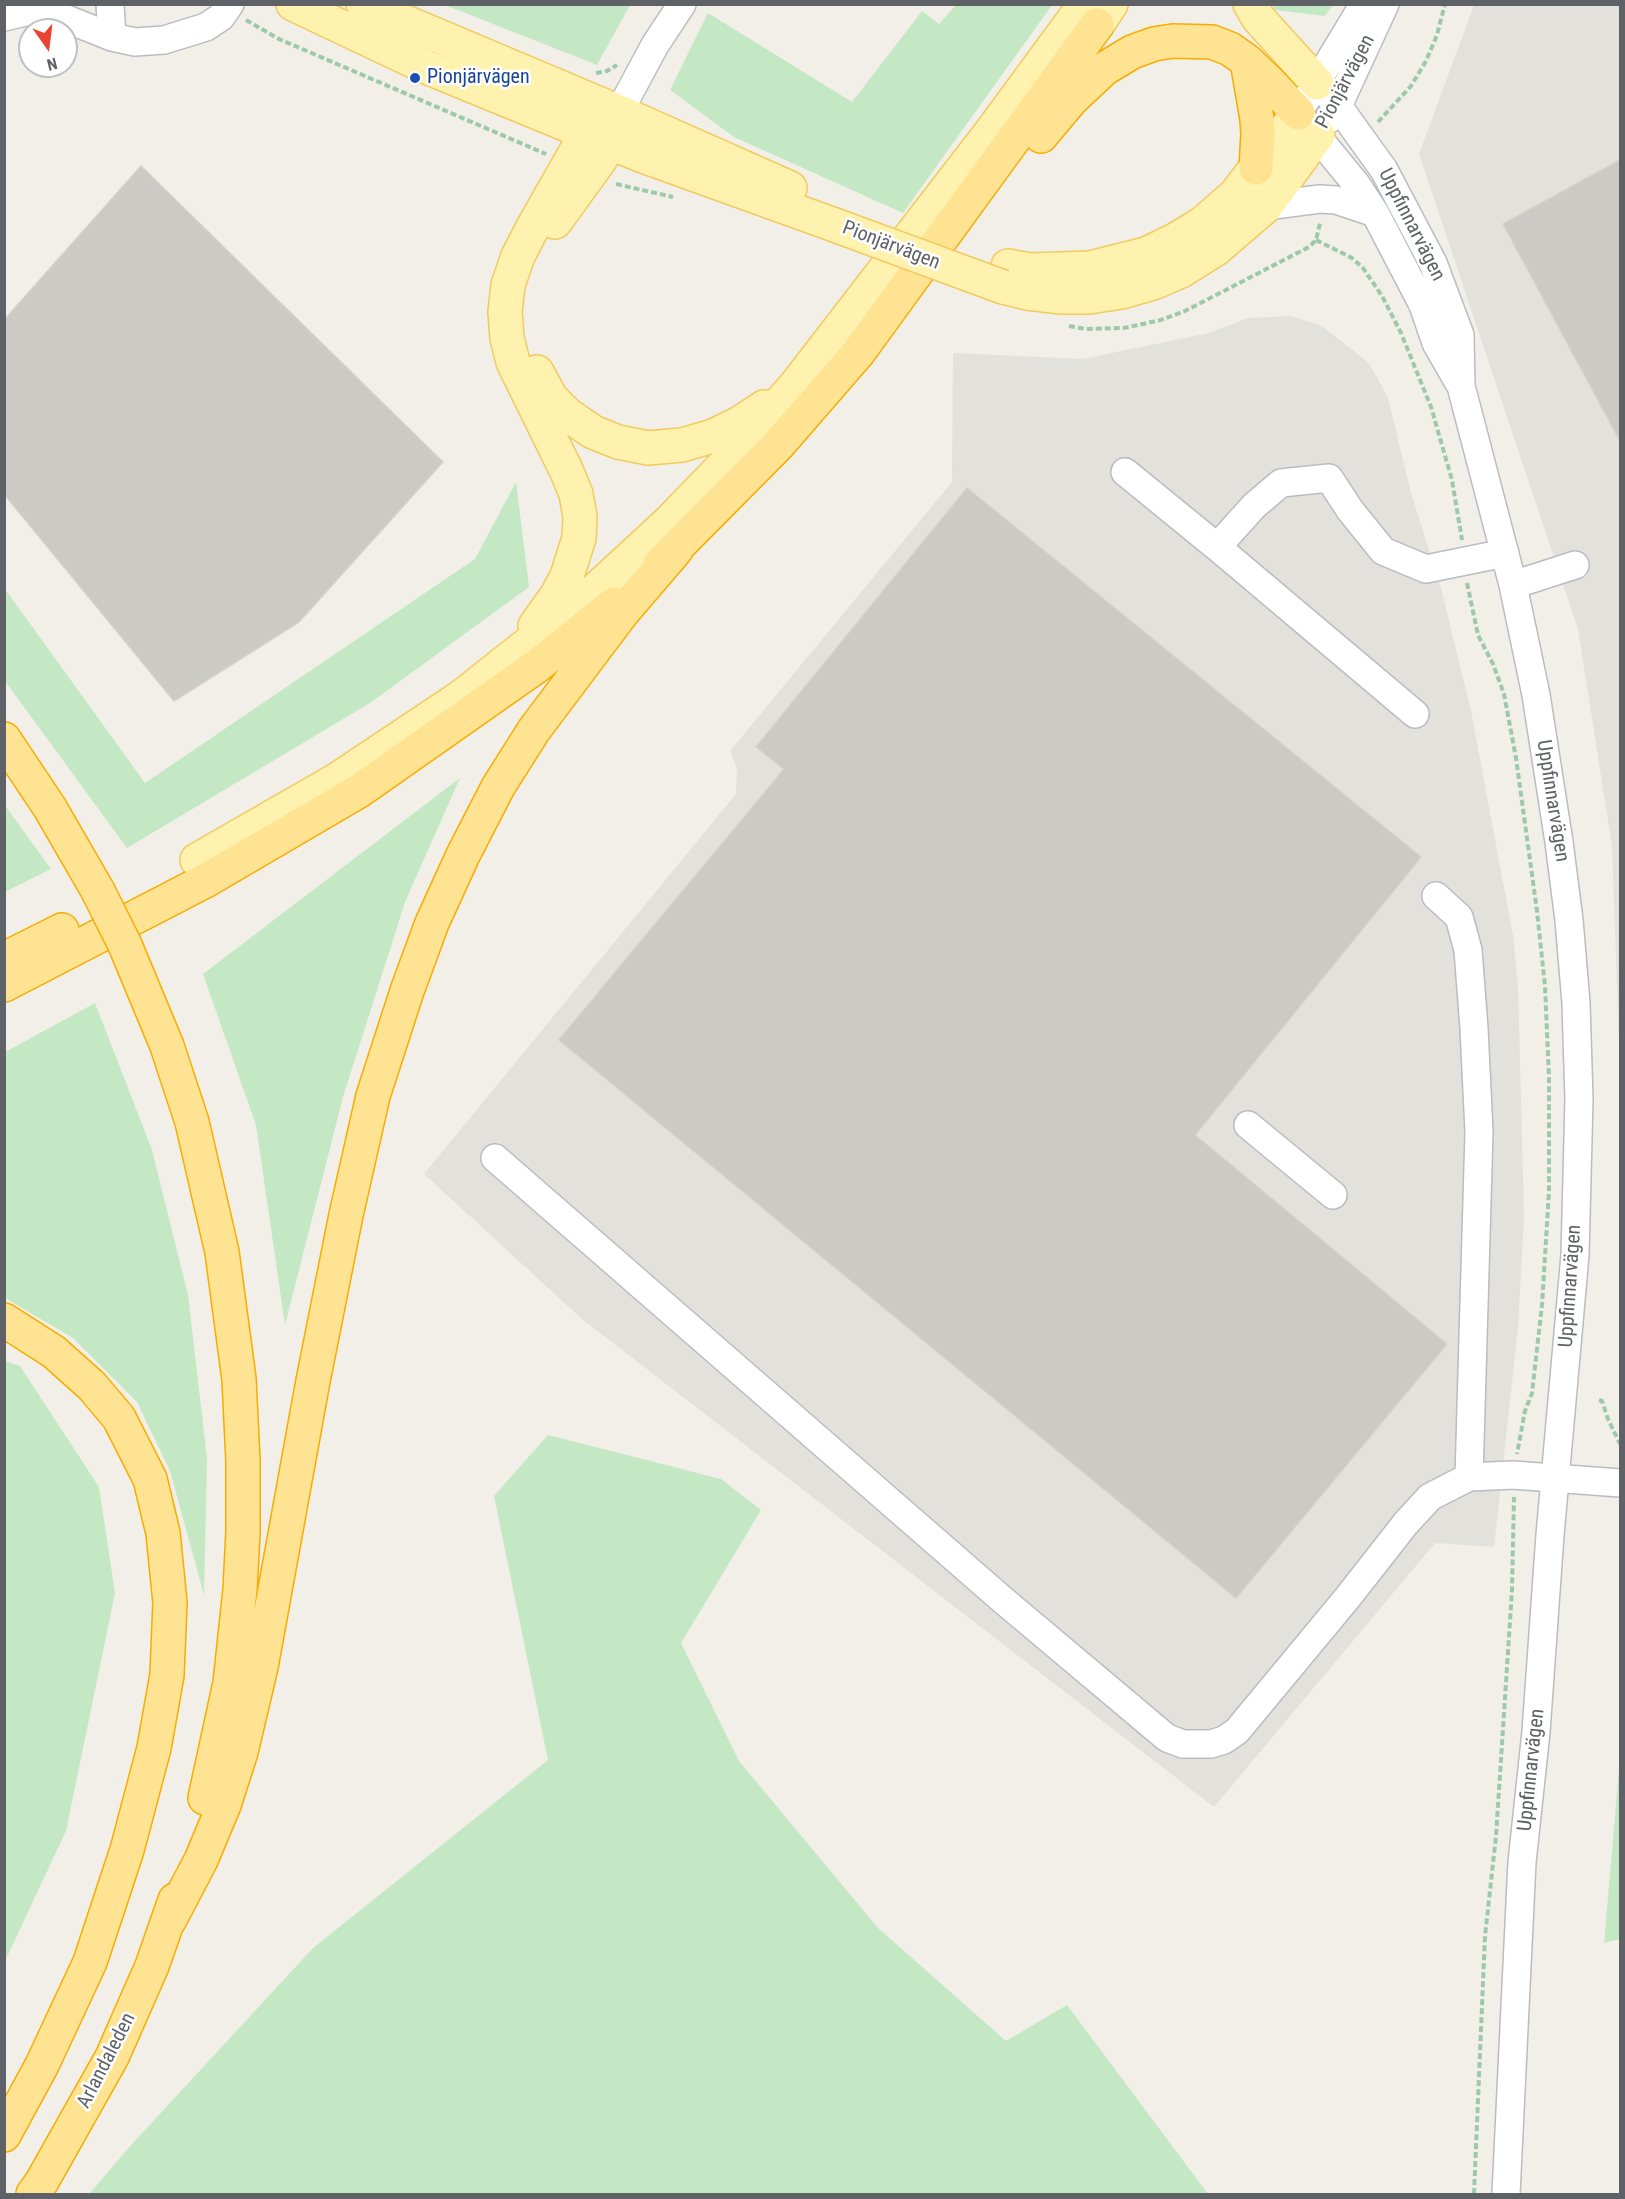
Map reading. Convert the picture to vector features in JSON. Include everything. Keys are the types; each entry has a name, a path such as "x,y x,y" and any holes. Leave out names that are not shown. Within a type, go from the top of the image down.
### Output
{"highway":[{"path":"4,986 207,880 359,791 537,666 614,604 676,549 740,486 858,353 937,246 1097,11"},
{"path":"937,246 1013,168 1072,99 1104,69 1154,44 1194,40 1212,42 1230,49 1247,61 1272,85 1308,124"},
{"path":"1247,61 1257,119 1256,168"},
{"path":"169,1921 201,1860 224,1805 240,1752 261,1667 346,1215 373,1096 410,982 432,923 498,787 541,721 622,613 676,549"},
{"path":"4,739 50,808 98,891 167,1046 192,1122 208,1184 232,1318 239,1379 243,1461 240,1590 230,1683 213,1768 169,1921"},
{"path":"4,959 121,902 197,860"},
{"path":"4,1320 54,1352 92,1386 119,1418 150,1479 163,1533 170,1604 165,1685 154,1748 128,1850 90,1962 42,2065 4,2135"},
{"name":"Arlandaleden","path":"33,2194 112,2057 169,1921"}],"main road":[{"name":"Pionjärvägen","path":"293,4 424,66 605,129 837,217 961,257 1005,277 1027,293 1070,297 1111,294 1143,286 1181,271 1216,249 1266,206 1308,124"},
{"name":"Pionjärvägen","path":"363,4 605,129"},
{"path":"1250,4 1259,19 1327,95"},
{"path":"197,860 338,779 432,717 508,661 591,594 669,522 731,458 795,386 965,166 1097,11"},
{"name":"Pionjärvägen","path":"1005,277 1030,270 1090,268 1146,254 1174,240 1203,223 1235,195 1256,168 1308,124"},
{"path":"605,129 569,204 548,231 525,282 524,326 530,353 551,398 568,415 592,432 618,442 648,448 682,445 713,436 740,423 795,386"},
{"path":"508,661 562,586 576,548 580,517 576,494 567,472 513,362 507,338 505,312 508,285 518,256 532,229 605,129"}],"street":[{"path":"110,4 112,37"},
{"path":"4,17 30,11 54,14 112,37 135,42 164,40 206,27 221,17 230,4"},
{"path":"605,129 682,4"},
{"name":"Pionjärvägen","path":"1327,95 1364,4"},
{"name":"Pionjärvägen","path":"1308,124 1385,4"},
{"name":"Uppfinnarvägen","path":"1327,95 1384,170 1433,263 1460,335 1461,386 1513,585 1536,695 1569,920 1576,1003 1579,1099 1575,1256 1555,1477 1536,1732 1522,1862 1506,2194"},
{"name":"Uppfinnarvägen","path":"1308,124 1356,184 1375,213 1418,295 1436,343 1461,386"},
{"path":"1266,206 1320,199 1336,200 1375,213"},
{"path":"1125,472 1416,714"},
{"path":"1217,547 1254,506 1281,483 1329,478 1350,510 1383,551 1426,569 1505,553"},
{"path":"1513,585 1575,565"},
{"path":"1436,896 1459,917 1468,950 1474,1028 1479,1131 1469,1477"},
{"path":"1248,1125 1333,1195"},
{"path":"495,1158 1004,1601 1167,1738 1183,1744 1210,1744 1224,1740 1236,1731 1341,1606 1406,1523 1430,1497 1469,1477 1513,1475 1620,1483"}],"path":[{"path":"1599,1400 1602,1401 1620,1444"}],"shaded area":[{"path":"1474,5 1620,5 1620,1068 1612,846 1578,629 1419,154"},
{"path":"1291,316 1322,326 1369,363 1388,398 1411,493 1441,588 1471,711 1513,936 1518,985 1524,1216 1518,1328 1494,1547 1435,1543 1214,1807 582,1319 424,1174 736,794 737,768 730,751 952,482 953,353 1083,359 1209,333 1248,318"}],"green space":[{"path":"630,4 597,65 445,5"},
{"path":"1274,4 1333,5 1325,16 1275,10"},
{"path":"956,5 1052,5 903,213 734,137 670,90 708,13 852,102 922,11 939,24"},
{"path":"516,482 529,587 370,703 127,848 5,681 5,589 145,783 475,559"},
{"path":"460,778 405,902 343,1097 285,1325 256,1125 203,974"},
{"path":"4,804 51,869 5,892 4,892"},
{"path":"95,1003 152,1150 188,1295 207,1458 204,1595 170,1471 137,1402 73,1338 5,1298 5,1052"},
{"path":"5,1361 20,1366 99,1487 115,1593 66,1831 5,1961"},
{"path":"548,1435 721,1479 761,1510 681,1643 739,1761 878,1928 1006,2041 1067,2005 1208,2194 89,2194 133,2143 313,1948 548,1760 494,1496"},
{"path":"1620,1759 1620,1939 1604,1943"}],"building":[{"path":"1620,160 1620,441 1503,224"},
{"path":"141,166 443,462 299,622 174,701 4,494 4,320"},
{"path":"967,488 1421,857 1195,1135 1447,1344 1236,1598 559,1040 784,769 756,747"}],"place":[{"name":"Pionjärvägen","path":"415,78"}]}
